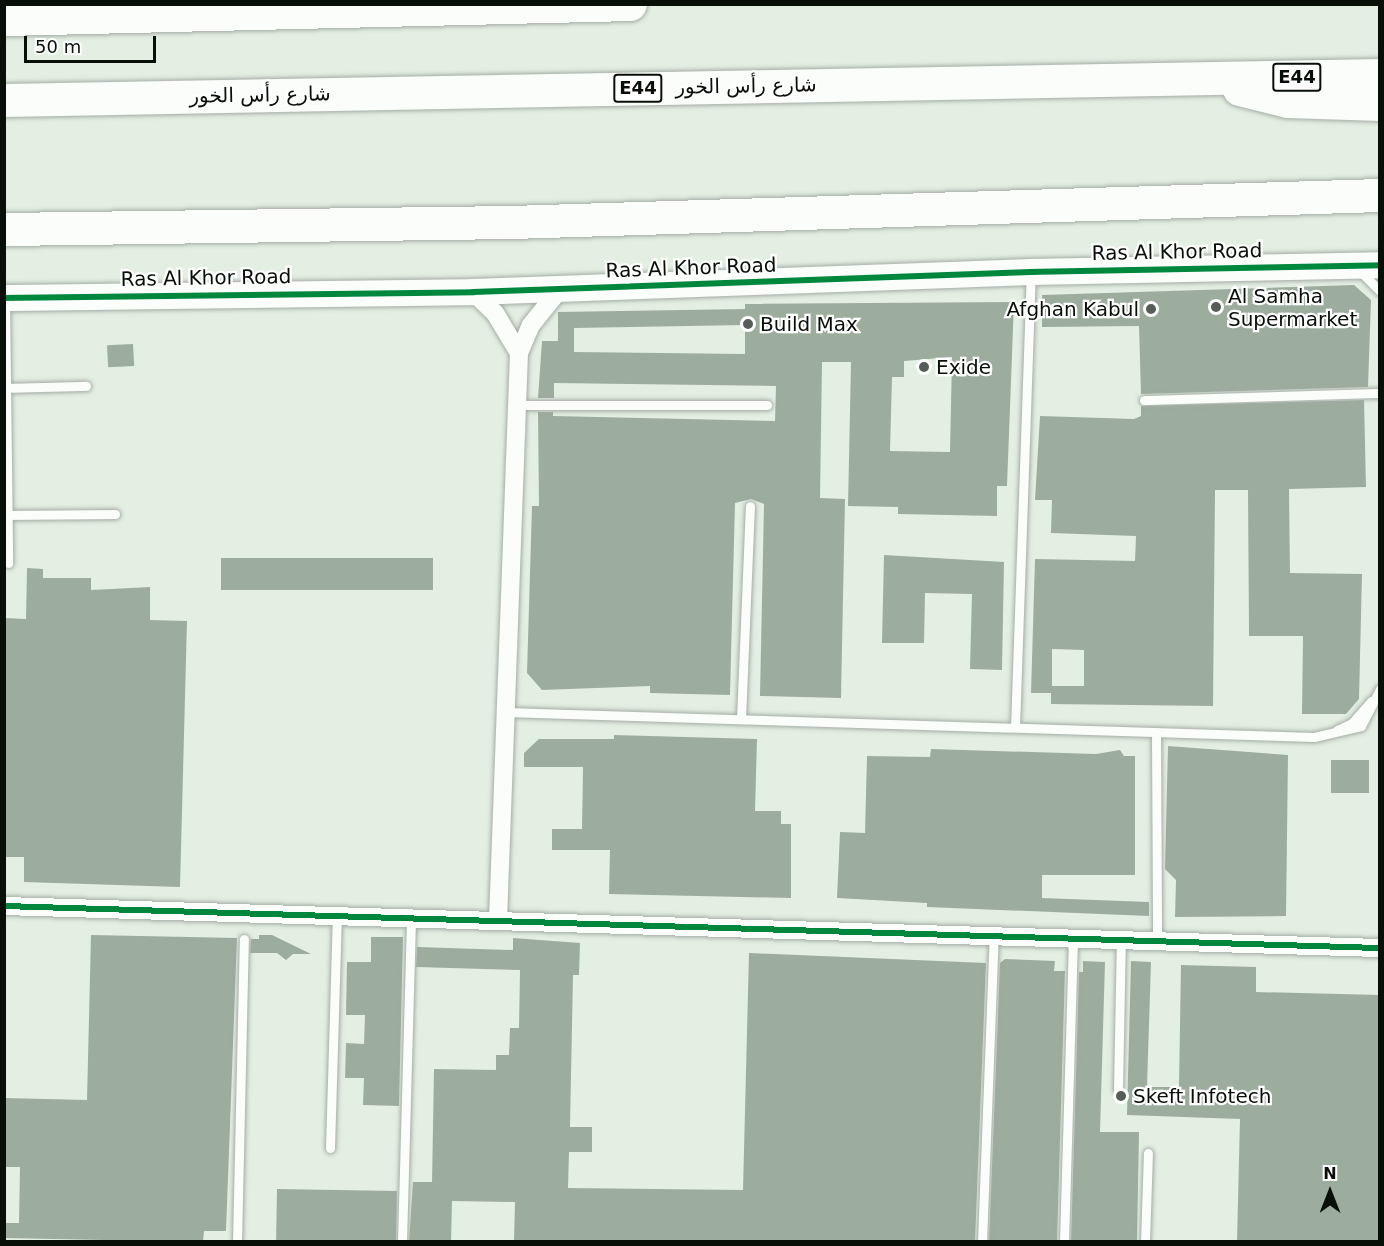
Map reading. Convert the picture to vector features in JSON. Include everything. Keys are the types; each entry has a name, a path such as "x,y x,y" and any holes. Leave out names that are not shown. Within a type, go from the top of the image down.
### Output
{"highway":[{"path":"4,20 485,5 630,4"},
{"name":"شارع رأس الخور","path":"4,100 1380,75"},
{"path":"1215,78 1287,101 1380,104"},
{"path":"4,110 62,98"},
{"path":"4,229 108,225 499,222 1380,195"},
{"path":"1322,197 1380,208"},
{"path":"4,251 108,225"}],"street":[{"name":"Ras Al Khor Road","path":"5,298 473,292 1031,272 1380,265"},
{"path":"498,920 519,353 531,325 560,289"},
{"path":"473,292 500,319 519,353"},
{"path":"4,906 1380,948"}],"lane":[{"path":"1353,266 1380,291"},
{"path":"1015,728 1031,272"},
{"path":"5,298 8,563"},
{"path":"6,387 87,386"},
{"path":"1144,400 1380,393"},
{"path":"517,405 767,405"},
{"path":"741,719 750,506"},
{"path":"8,515 115,514"},
{"path":"504,712 1314,737 1361,726 1380,687"},
{"path":"1156,732 1157,940"},
{"path":"330,1148 337,915"},
{"path":"402,1242 411,917"},
{"path":"982,1242 994,935"},
{"path":"1064,1242 1073,938"},
{"path":"237,1242 244,939"},
{"path":"1118,1090 1121,939"},
{"path":"1145,1242 1148,1153"}],"building":[{"path":"1354,285 1371,300 1368,387 1141,394 1139,326 1042,327 1042,295"},
{"path":"1014,302 1007,486 997,486 997,516 898,514 898,507 848,506 851,362 822,362 820,498 845,499 841,698 760,696 764,504 751,499 735,503 730,695 650,693 650,686 542,690 527,673 532,506 539,506 538,412 553,412 553,416 775,421 776,386 554,383 554,398 538,398 542,341 558,341 558,312 745,309 745,304","holes":["745,325 745,354 574,352 574,328","952,357 950,452 890,451 892,377 904,377 904,361"]},
{"path":"133,344 134,366 108,367 107,345"},
{"path":"1364,400 1366,487 1289,489 1290,573 1362,574 1359,699 1346,714 1302,714 1303,636 1249,636 1248,490 1215,490 1213,706 1051,704 1051,693 1031,693 1035,559 1135,561 1136,536 1051,533 1052,500 1035,500 1040,416 1134,419 1141,416 1141,406","holes":["1052,649 1084,650 1084,686 1052,686"]},
{"path":"884,555 1004,562 1002,670 970,669 972,594 925,593 924,643 882,643"},
{"path":"221,558 433,558 433,590 221,590"},
{"path":"27,568 43,569 43,578 91,578 91,590 150,587 150,620 187,621 180,887 24,882 24,857 4,857 4,618 26,619"},
{"path":"614,735 757,739 755,811 781,811 781,824 791,824 791,898 609,894 610,850 552,850 552,829 582,829 583,767 524,767 524,753 539,739 614,739"},
{"path":"1168,746 1288,755 1286,916 1175,917 1176,880 1165,869"},
{"path":"931,749 1096,754 1120,750 1124,756 1135,756 1135,875 1042,875 1042,898 1149,902 1149,916 927,907 927,903 837,898 840,832 865,833 867,756 930,757"},
{"path":"1331,760 1369,760 1369,793 1331,793"},
{"path":"91,935 237,938 226,1231 204,1231 203,1242 4,1238 4,1223 19,1223 20,1167 4,1167 4,1098 87,1100"},
{"path":"259,935 272,935 311,954 293,954 286,960 277,953 250,953 251,939 259,939"},
{"path":"371,937 403,937 399,1106 363,1105 364,1078 345,1078 346,1043 364,1044 365,1015 346,1015 347,962 371,962"},
{"path":"513,938 580,943 579,975 573,975 570,1127 592,1127 592,1152 569,1152 568,1188 743,1190 749,953 986,963 975,1242 514,1242 515,1202 452,1201 451,1242 409,1242 413,1182 432,1182 434,1069 496,1070 496,1055 509,1055 510,1028 519,1028 520,970 416,967 417,947 513,950"},
{"path":"1005,959 1055,961 1054,971 1065,971 1057,1242 989,1242 1000,963"},
{"path":"1083,961 1105,962 1100,1132 1139,1132 1137,1242 1071,1242 1079,972 1083,972"},
{"path":"1131,961 1151,962 1147,1087 1179,1087 1181,965 1256,967 1256,992 1380,995 1380,1242 1237,1242 1240,1119 1127,1115"},
{"path":"277,1189 397,1191 396,1242 276,1242"}],"cycle path":[{"path":"4,298 473,292 1031,272 1380,265"},
{"path":"4,906 1380,948"}],"place":[{"name":"Al Samha Supermarket","path":"1216,307"},
{"name":"Afghan Kabul","path":"1151,309"},
{"name":"Build Max","path":"748,324"},
{"name":"Exide","path":"924,367"},
{"name":"Skeft Infotech","path":"1121,1096"}]}
